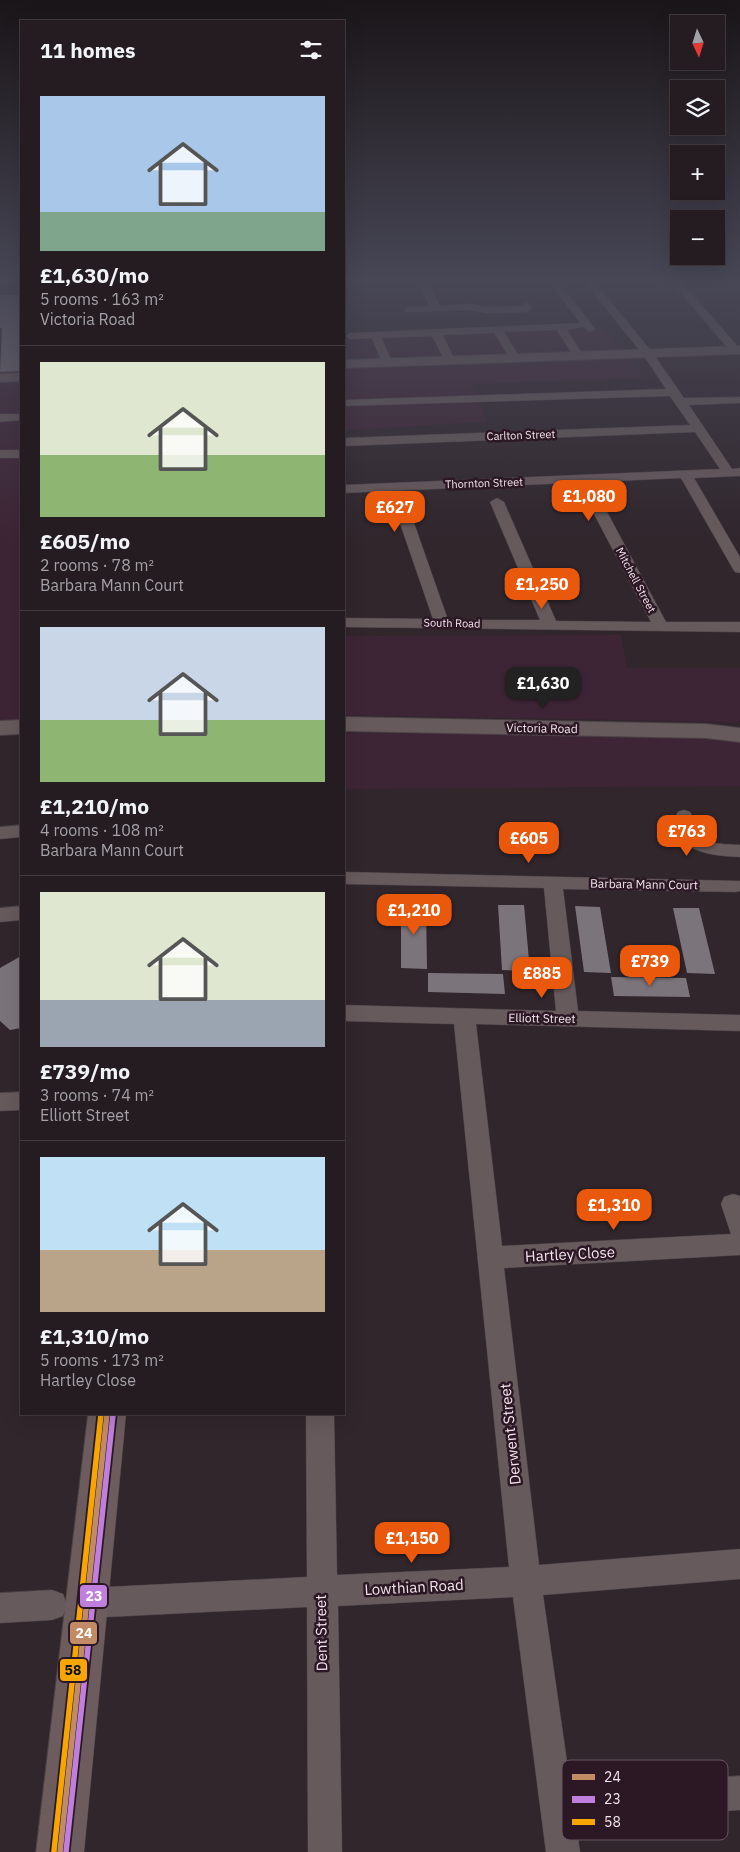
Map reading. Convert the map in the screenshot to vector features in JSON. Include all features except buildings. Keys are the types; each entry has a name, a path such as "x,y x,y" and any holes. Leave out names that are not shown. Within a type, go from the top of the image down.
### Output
{"main road":[{"path":"60,1852 70,1604 107,1415"}],"street":[{"path":"657,366 698,428 734,472"},
{"path":"0,378 20,377"},
{"path":"345,404 674,392"},
{"path":"682,402 740,400"},
{"path":"0,418 20,417"},
{"name":"Carlton Street","path":"345,442 698,428"},
{"path":"0,454 20,454"},
{"name":"Thornton Street","path":"345,489 734,472"},
{"path":"685,474 740,569"},
{"name":"Mitchell Street","path":"592,498 661,626"},
{"path":"497,502 550,625"},
{"path":"401,506 442,622"},
{"name":"South Road","path":"345,623 442,622 740,628"},
{"name":"Victoria Road","path":"345,724 706,731 740,735"},
{"path":"0,728 20,727"},
{"path":"684,816 681,826 697,843 706,848 740,851"},
{"path":"0,833 20,831"},
{"name":"Barbara Mann Court","path":"345,878 736,886"},
{"path":"553,882 568,1018"},
{"path":"0,915 20,913"},
{"name":"Elliott Street","path":"345,1013 740,1023"},
{"name":"Derwent Street","path":"464,1016 526,1581 563,1852"},
{"path":"0,1102 20,1100"},
{"path":"733,1204 740,1227"},
{"name":"Hartley Close","path":"490,1258 740,1244"},
{"name":"Dent Street","path":"320,1415 320,1591 325,1852"},
{"name":"Lowthian Road","path":"0,1608 526,1581 740,1564"}],"shaded area":[{"path":"345,366 636,366 646,378 472,384 487,422 345,430"},
{"path":"20,371 20,723 0,725 0,372"},
{"path":"621,635 627,668 740,668 740,722 345,715 345,636"},
{"path":"345,733 740,737 740,786 345,789"}],"transit line":[{"name":"58","path":"54,1851 101,1415"},
{"name":"24","path":"60,1852 107,1415"},
{"name":"23","path":"66,1852 113,1415"}]}
